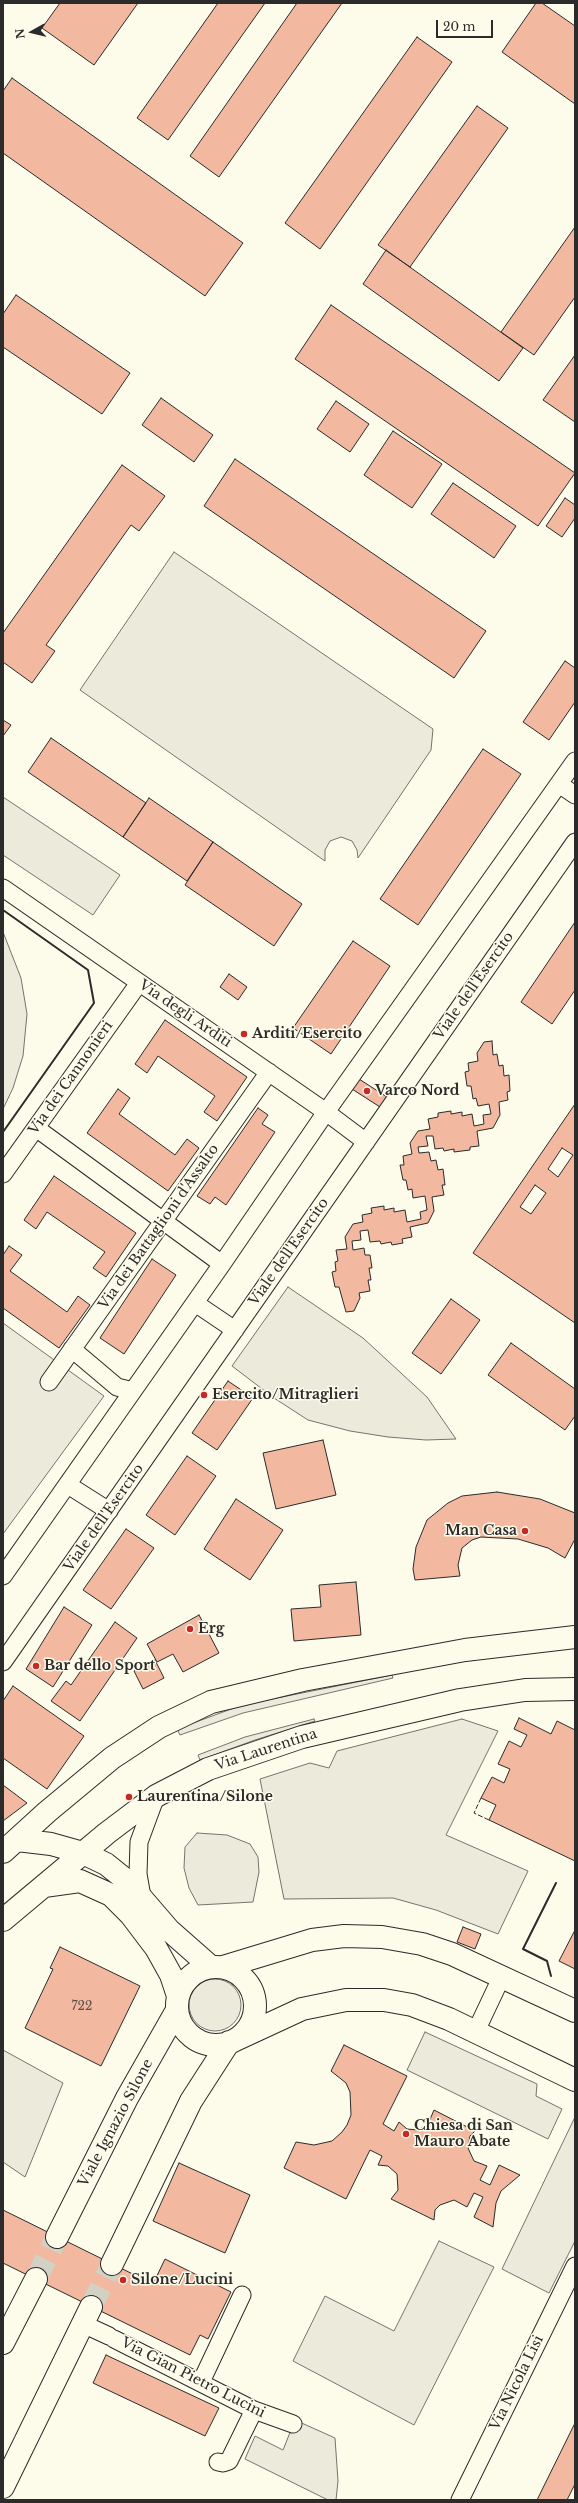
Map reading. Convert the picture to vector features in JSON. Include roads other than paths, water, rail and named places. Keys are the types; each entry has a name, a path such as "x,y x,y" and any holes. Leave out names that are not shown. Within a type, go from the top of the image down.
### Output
{"street":[{"path":"3,1576 195,1303 326,1112 575,761"},
{"path":"559,784 575,795"},
{"name":"Viale dell'Esercito","path":"3,1662 575,842"},
{"name":"Via degli Arditi","path":"3,888 269,1072 366,1142"},
{"name":"Via dei Cannonieri","path":"3,1174 139,983"},
{"name":"Via dei Battaglioni d'Assalto","path":"49,1382 269,1072"},
{"path":"36,1128 222,1264"},
{"path":"195,1303 235,1330"},
{"path":"72,1349 117,1387 133,1391"},
{"path":"68,1485 108,1511"},
{"path":"10,1846 47,1812 112,1758 160,1727 211,1702 303,1680 465,1650 575,1637"},
{"name":"Via Laurentina","path":"3,1920 41,1887 156,1796 208,1769 302,1737 491,1694 575,1689"},
{"path":"142,1897 138,1874 140,1842 156,1796"},
{"path":"10,1846 44,1842 83,1853 102,1861 120,1873 142,1897 159,1920 217,1967 234,1971 244,1978 251,1988 255,1999 255,2011 251,2023 244,2033 232,2041 188,2107 112,2264"},
{"path":"41,1887 58,1883 80,1881 111,1895 132,1915 156,1948 171,1975 184,2028 198,2040 210,2044 232,2041 302,2009 328,2003 359,2000 384,2000 412,2005 476,2031 575,2080"},
{"path":"178,2003 190,1976 312,1940 344,1936 370,1936 422,1944 452,1954 575,2011"},
{"path":"476,2031 502,1976"},
{"name":"Viale Ignazio Silone","path":"57,2237 127,2098 178,2003"},
{"name":"Via Nicola Lisi","path":"460,2500 575,2266"},
{"path":"3,2343 36,2279"},
{"path":"201,2382 242,2295"},
{"path":"3,2487 87,2315"},
{"name":"Via Gian Pietro Lucini","path":"87,2315 112,2338 254,2410 271,2417 291,2430"},
{"path":"218,2462 223,2463 229,2461 254,2410"}],"tunnel":[{"path":"36,2279 57,2237"},
{"path":"91,2307 112,2264"}],"place":[{"name":"Arditi/Esercito","path":"244,1034"},
{"name":"Varco Nord","path":"367,1091"},
{"name":"Esercito/Mitraglieri","path":"204,1395"},
{"name":"Man Casa","path":"525,1531"},
{"name":"Erg","path":"190,1629"},
{"name":"Bar dello Sport","path":"36,1666"},
{"name":"Laurentina/Silone","path":"129,1797"},
{"name":"Chiesa di San Mauro Abate","path":"406,2134"},
{"name":"Silone/Lucini","path":"123,2280"}]}
